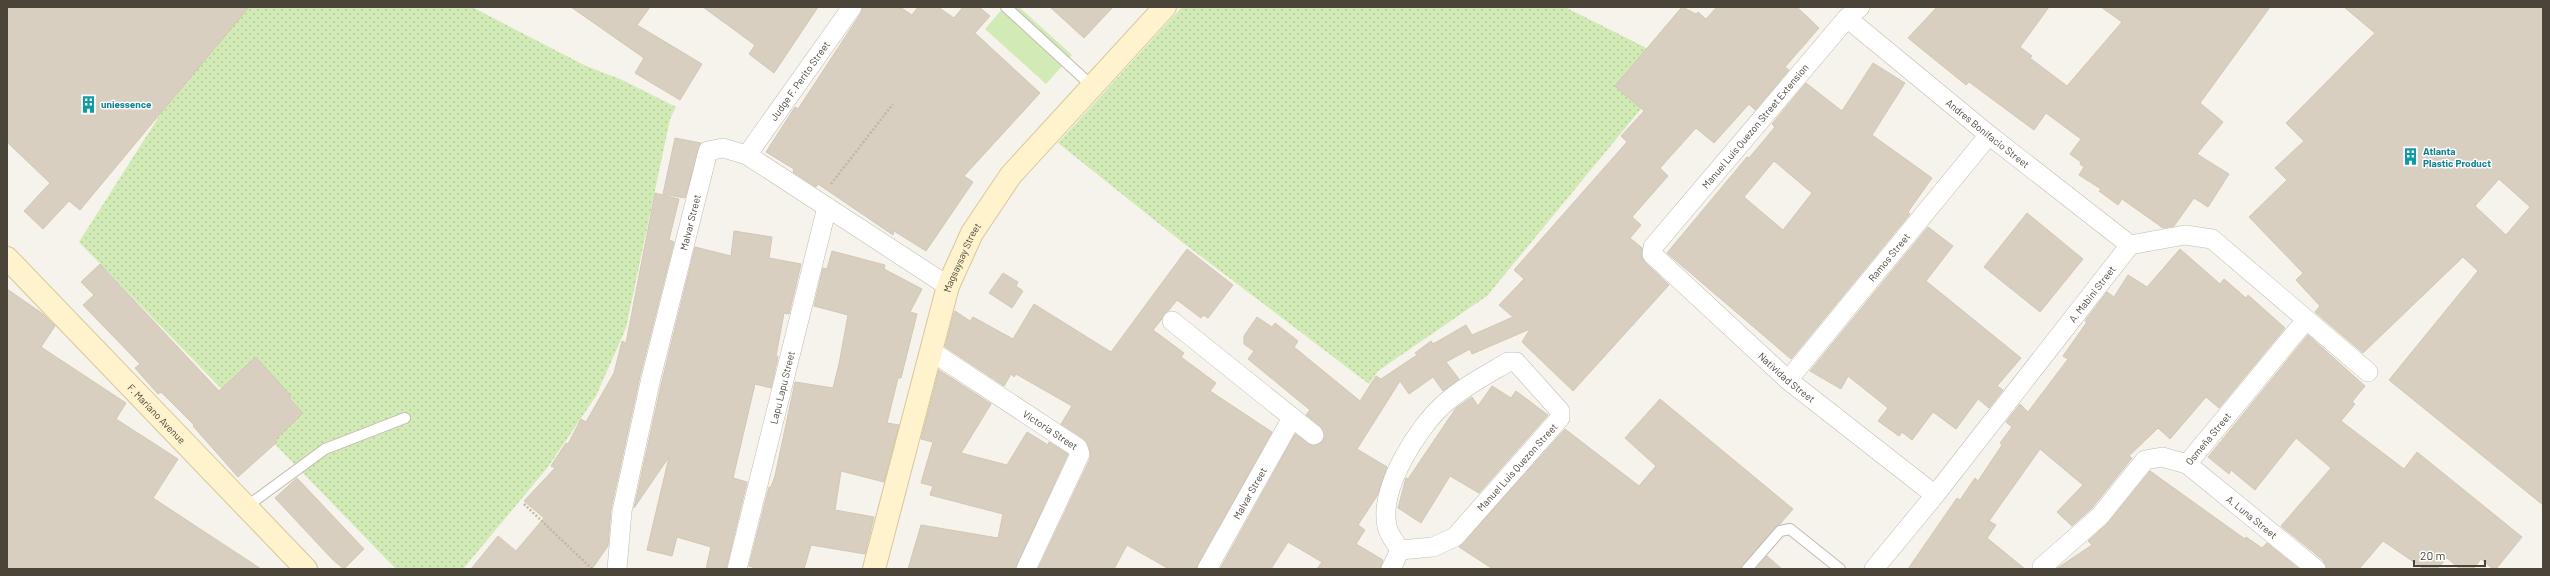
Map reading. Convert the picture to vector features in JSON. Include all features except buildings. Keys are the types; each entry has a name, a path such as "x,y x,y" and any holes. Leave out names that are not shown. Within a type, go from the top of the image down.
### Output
{"street":[{"name":"Judge F. Perito Street","path":"747,155 852,7"},
{"name":"Magsaysay Street","path":"874,569 948,286 972,233 1011,174 1164,7"},
{"name":"Andres Bonifacio Street","path":"1853,13 1989,135 2130,245"},
{"name":"Manuel Luis Quezon Street Extension","path":"1653,247 1853,13"},
{"name":"Ramos Street","path":"1788,380 1989,135"},
{"name":"Malvar Street","path":"617,569 622,511 646,402 705,158 708,151 713,148 723,148 747,155 948,286"},
{"name":"Lapu Lapu Street","path":"737,569 822,204"},
{"path":"2130,245 2185,235 2212,239 2368,372"},
{"name":"A. Mabini Street","path":"1874,569 1935,495 2130,245"},
{"name":"Natividad Street","path":"1653,247 1652,254 1788,380 1935,495"},
{"name":"F. Mariano Avenue","path":"7,258 306,569"},
{"name":"Osmeña Street","path":"2042,567 2100,516 2146,460 2162,457 2188,464 2306,320"},
{"path":"1172,321 1314,434"},
{"name":"Victoria Street","path":"931,351 1078,448 1080,454 1026,569"},
{"name":"Manuel Luis Quezon Street","path":"1508,362 1516,362 1560,411 1560,418 1454,537 1433,547 1400,550 1387,527 1386,502 1407,450 1444,404 1478,380 1508,362"},
{"name":"Malvar Street","path":"1207,569 1292,418"},
{"name":"A. Luna Street","path":"2188,464 2316,569"},
{"path":"1391,569 1400,550"}],"lane":[{"path":"1006,7 1092,86"},
{"path":"246,507 325,449 405,418"},
{"path":"1747,569 1780,531 1790,529 1840,569"}],"path":[{"path":"822,204 893,104"},
{"path":"524,504 592,569"}],"green space":[{"path":"244,7 472,7 586,66 620,79 676,107 670,119 626,328 596,396 548,467 463,569 396,569 79,242 204,46"},
{"path":"1004,7 1019,7 1072,55 1046,84 985,29"},
{"path":"1182,7 1565,7 1678,64 1487,296 1378,371 1369,384 1182,242 1058,143"}],"place":[{"name":"uniessence","path":"88,104"},
{"name":"Atlanta Plastic Product","path":"2410,157"}]}
